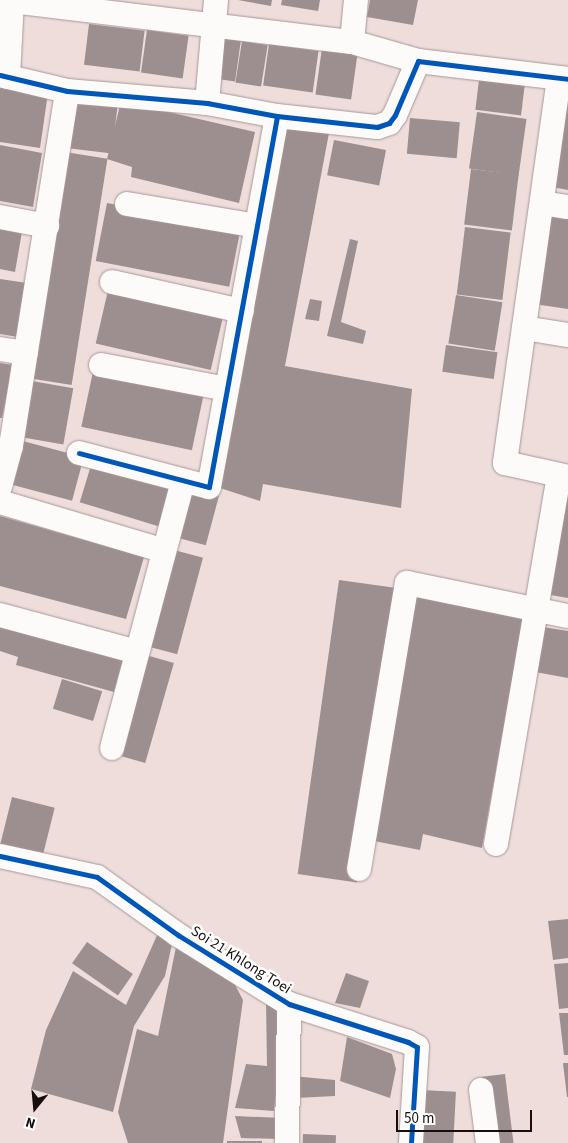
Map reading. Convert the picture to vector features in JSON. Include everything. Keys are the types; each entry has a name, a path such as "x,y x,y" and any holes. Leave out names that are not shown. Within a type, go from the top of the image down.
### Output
{"street":[{"path":"207,103 216,0"},
{"path":"352,42 356,0"},
{"path":"418,61 389,123 377,127 277,116 207,103 67,90 4,76 12,1 352,42 418,61 563,79 542,203 505,463 563,476 536,609 496,844"},
{"path":"0,487 11,446 48,226 67,90"},
{"path":"79,454 209,487 277,116"},
{"path":"542,203 568,208"},
{"path":"127,204 257,226"},
{"path":"0,217 48,226"},
{"path":"112,282 242,311"},
{"path":"524,328 568,335"},
{"path":"0,349 26,353"},
{"path":"101,365 227,389"},
{"path":"112,748 183,481"},
{"path":"0,502 164,551"},
{"path":"359,868 407,583 568,616"},
{"path":"0,615 137,652"},
{"name":"Soi 21 Khlong Toei","path":"0,856 97,877 178,935 289,1004 408,1042 417,1047 411,1143"},
{"path":"287,1143 289,1004"},
{"path":"481,1090 488,1143"}],"building":[{"path":"238,0 272,0 271,6"},
{"path":"282,0 320,0 318,11 281,5"},
{"path":"370,0 418,0 413,25 367,17"},
{"path":"89,24 145,31 140,72 84,65"},
{"path":"147,30 189,36 183,78 141,73"},
{"path":"220,38 241,41 235,82 214,79"},
{"path":"242,41 268,45 261,87 235,82"},
{"path":"269,44 319,51 313,93 263,86"},
{"path":"322,48 358,53 351,100 315,95"},
{"path":"479,80 525,86 521,115 475,110"},
{"path":"0,85 48,93 40,148 0,142"},
{"path":"568,93 568,190 547,186"},
{"path":"70,100 118,106 112,153 64,148"},
{"path":"121,101 255,132 239,203 131,177 132,167 107,159"},
{"path":"477,112 527,119 519,175 469,168"},
{"path":"410,118 460,122 457,158 407,154"},
{"path":"281,127 329,133 285,366 412,389 401,508 263,484 260,501 217,487"},
{"path":"334,140 386,150 379,185 327,175"},
{"path":"0,145 42,153 33,207 0,201"},
{"path":"65,152 107,159 72,385 29,378"},
{"path":"471,169 519,175 512,230 464,225"},
{"path":"107,203 241,229 229,287 96,261"},
{"path":"545,210 568,215 568,309 534,304"},
{"path":"0,222 23,226 15,272 0,269"},
{"path":"465,227 511,233 502,300 457,294"},
{"path":"350,239 358,241 341,322 366,331 363,344 327,336"},
{"path":"0,279 27,283 18,337 0,334"},
{"path":"109,286 224,313 211,370 96,343"},
{"path":"456,295 502,302 495,351 448,343"},
{"path":"310,299 322,301 319,321 305,319"},
{"path":"446,345 497,352 494,379 442,372"},
{"path":"0,363 13,365 2,418 0,418"},
{"path":"94,367 205,390 192,450 81,427"},
{"path":"26,380 73,388 63,444 16,436"},
{"path":"19,440 84,457 72,501 7,483"},
{"path":"92,462 171,486 159,526 80,502"},
{"path":"568,487 568,598 539,593"},
{"path":"189,488 219,496 206,545 176,537"},
{"path":"0,516 144,557 126,619 0,586"},
{"path":"174,550 203,558 177,654 148,647"},
{"path":"339,580 398,588 357,882 298,874"},
{"path":"415,592 523,619 482,848 423,834 420,850 369,840"},
{"path":"0,620 124,655 114,692 16,665 18,657 0,651"},
{"path":"543,627 568,631 568,678 535,672"},
{"path":"146,655 174,663 145,763 117,755"},
{"path":"62,679 102,691 93,721 53,709"},
{"path":"12,797 55,808 42,859 0,849"},
{"path":"568,919 568,958 553,960 548,921"},
{"path":"158,933 172,944 165,976 134,1026 113,1112 31,1089 46,1030 73,971 126,1005"},
{"path":"87,942 133,974 118,995 72,963"},
{"path":"176,947 233,981 243,1000 223,1143 128,1143 118,1112 137,1029 158,1036"},
{"path":"568,963 568,1008 559,1009 554,964"},
{"path":"346,973 369,981 360,1008 335,1003"},
{"path":"266,1000 285,1010 274,1111 235,1108 246,1064 267,1066"},
{"path":"559,1013 568,1013 568,1055 564,1055"},
{"path":"347,1037 392,1054 396,1069 390,1098 340,1081"},
{"path":"563,1063 568,1063 568,1097 567,1097"},
{"path":"505,1074 513,1143 490,1143 482,1077"},
{"path":"292,1076 335,1080 335,1096 296,1098"},
{"path":"421,1090 456,1092 453,1143 418,1143"},
{"path":"235,1116 282,1118 281,1139 241,1138"},
{"path":"303,1134 336,1135 336,1143 303,1143"},
{"path":"227,1141 262,1141 262,1143 227,1143"}],"cycle path":[{"path":"0,75 67,91 207,103 277,116 377,127 389,123 395,115 418,61 568,79"},
{"path":"79,453 209,487 277,116"},
{"path":"0,856 97,877 178,935 289,1004 408,1042 417,1047 411,1143"}]}
